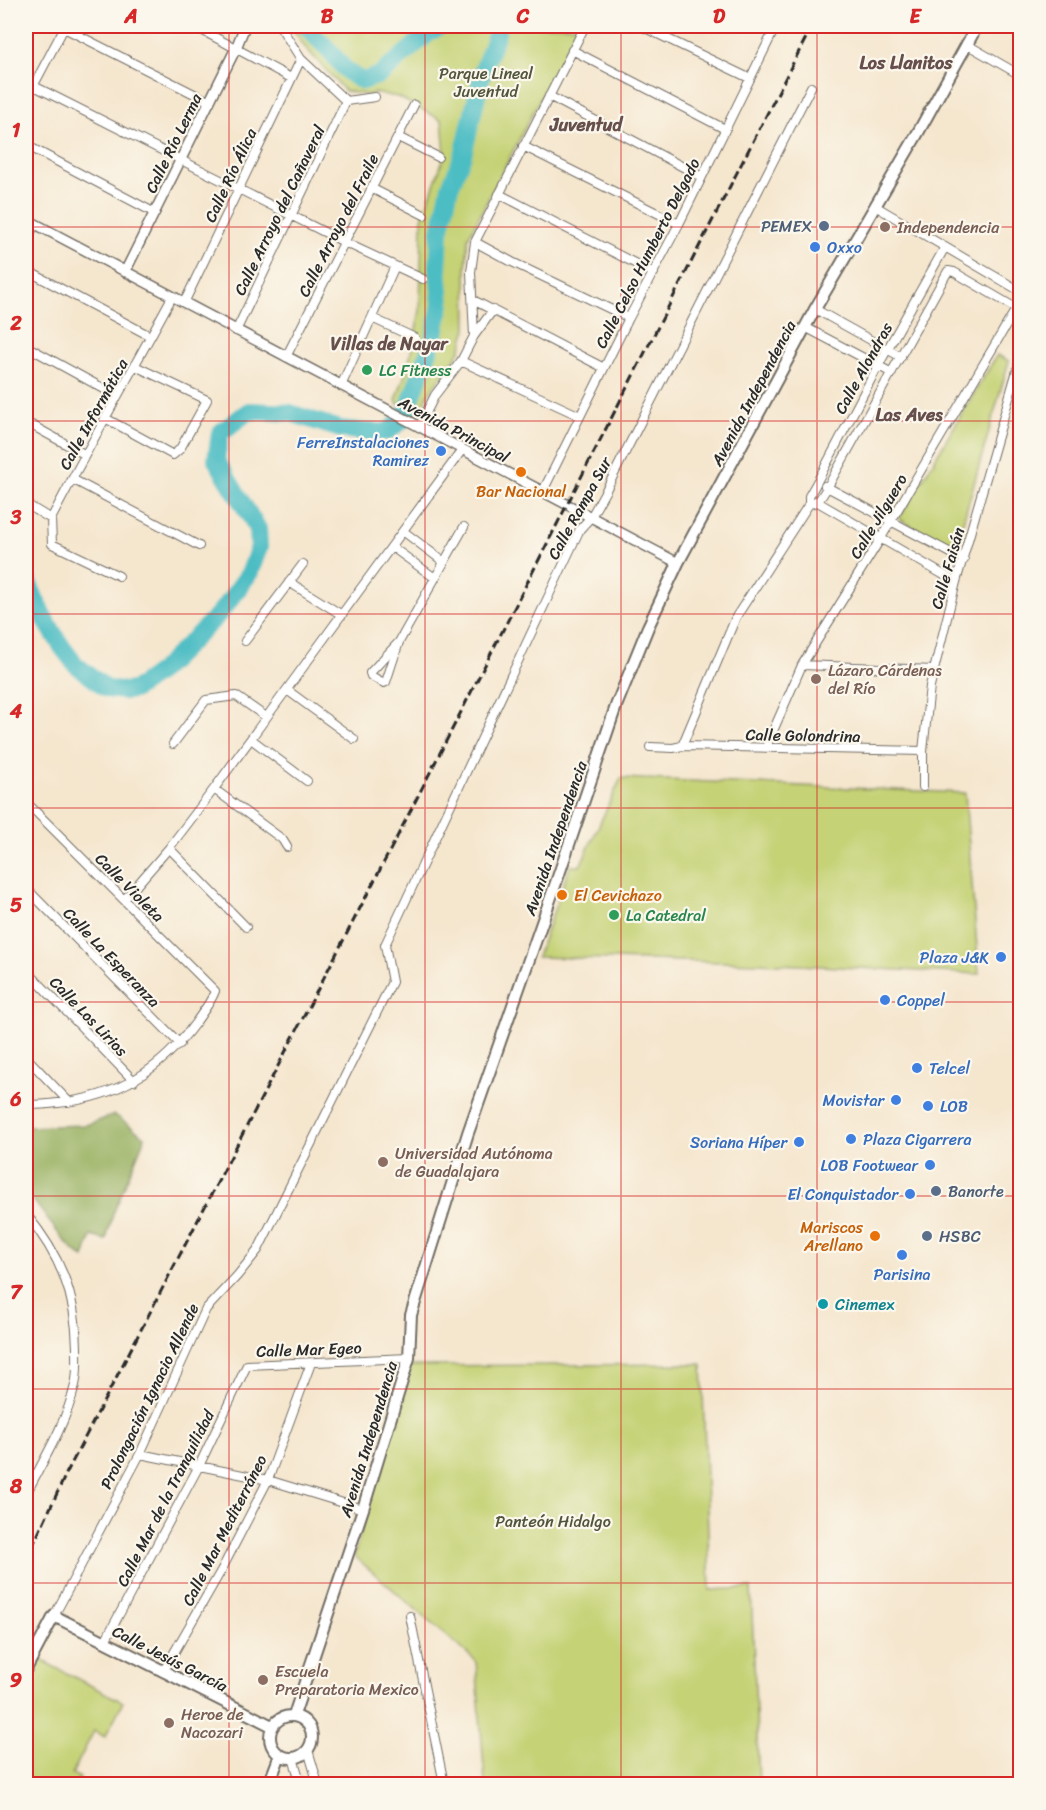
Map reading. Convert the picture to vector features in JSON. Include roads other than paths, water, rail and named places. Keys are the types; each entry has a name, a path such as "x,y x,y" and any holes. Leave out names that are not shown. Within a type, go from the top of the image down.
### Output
{"main road":[{"name":"Avenida Independencia","path":"294,1715 363,1509 409,1358 411,1315 468,1133 616,706 648,627 678,563 815,309 915,138 977,26"},
{"name":"Calle Jesús García","path":"54,1616 272,1726"},
{"name":"Prolongación Ignacio Allende","path":"26,1669 54,1616"},
{"path":"294,1715 310,1726 312,1738 308,1750 293,1758 280,1755 271,1745 270,1732 272,1726 281,1717 294,1715"},
{"path":"268,1785 280,1755"}],"street":[{"path":"194,26 291,78"},
{"name":"Calle Río Lerma","path":"126,272 245,26"},
{"path":"280,26 301,59 346,101 375,96"},
{"path":"474,336 471,272 475,242 585,26"},
{"path":"641,26 749,78"},
{"path":"762,26 774,28"},
{"path":"26,100 29,83 64,27 210,102"},
{"name":"Calle Celso Humberto Delgado","path":"542,493 628,318 679,224 774,28"},
{"path":"966,44 1020,75"},
{"path":"572,50 725,129"},
{"name":"Calle Río Álica","path":"184,303 301,59"},
{"path":"29,83 291,216 423,279"},
{"name":"Calle Rampa Sur","path":"392,982 385,945 580,529 591,517 811,87"},
{"path":"549,96 702,177"},
{"name":"Calle Arroyo del Cañaveral","path":"236,331 346,101"},
{"name":"Calle Arroyo del Fraile","path":"286,357 414,105"},
{"path":"398,137 438,157"},
{"path":"26,145 155,213"},
{"path":"523,147 679,224"},
{"path":"371,188 424,215"},
{"path":"499,194 654,273"},
{"path":"875,206 1020,291"},
{"name":"Avenida Principal","path":"26,219 678,563"},
{"path":"26,242 35,224"},
{"path":"475,242 628,318"},
{"name":"Calle Alondras","path":"682,746 736,617 809,500 816,482 878,366 945,247"},
{"path":"341,386 395,266"},
{"path":"26,270 150,336"},
{"name":"Calle Alondras","path":"818,502 948,272 954,272 1019,307"},
{"name":"Calle Informática","path":"51,519 84,454 172,297"},
{"path":"473,300 604,368"},
{"name":"Calle Jilguero","path":"766,747 802,665 1019,307"},
{"path":"815,309 901,357"},
{"path":"417,426 435,395 493,310"},
{"path":"372,318 415,338"},
{"path":"806,327 892,373"},
{"path":"26,346 117,396"},
{"name":"Calle Faisán","path":"923,787 923,751 930,686 956,582 1020,360"},
{"path":"460,361 580,416"},
{"path":"105,418 173,454 180,449 207,400 135,366"},
{"path":"26,422 84,454"},
{"path":"124,900 169,849 462,450"},
{"path":"72,479 199,546"},
{"path":"816,482 964,560"},
{"path":"809,500 818,502 956,582"},
{"path":"26,504 51,519 52,544 119,576"},
{"path":"399,642 370,673 370,676 386,682 399,642 464,527"},
{"path":"403,531 444,562"},
{"path":"392,547 435,578"},
{"path":"245,641 303,564"},
{"path":"289,582 342,615"},
{"path":"802,665 934,670"},
{"path":"287,690 354,739"},
{"path":"173,744 206,700 236,696 266,717"},
{"path":"251,739 307,781"},
{"name":"Calle Golondrina","path":"651,747 923,751"},
{"path":"214,789 282,839 287,847"},
{"name":"Calle Violeta","path":"26,802 214,991 213,997 180,1044"},
{"path":"169,849 246,927"},
{"name":"Calle La Esperanza","path":"26,888 180,1044"},
{"name":"Calle Los Lirios","path":"26,970 134,1081"},
{"name":"Prolongación Ignacio Allende","path":"54,1616 140,1454 206,1309 258,1250 392,982"},
{"path":"26,1104 69,1102 134,1081 180,1044"},
{"path":"26,1057 69,1102"},
{"path":"26,1214 48,1242 62,1267 67,1282 75,1313 77,1368 75,1385 64,1419 26,1494"},
{"name":"Calle Mar Egeo","path":"247,1365 409,1358"},
{"name":"Calle Mar Mediterráneo","path":"163,1672 222,1569 268,1480 311,1363"},
{"name":"Calle Mar de la Tranquilidad","path":"105,1641 199,1466 247,1365"},
{"path":"140,1454 268,1480 363,1509"},
{"path":"410,1616 444,1785"},
{"path":"308,1750 318,1785"},
{"path":"293,1758 301,1785"}],"waterway":[{"path":"306,26 344,68 363,81 380,75 430,32 441,26"},
{"path":"26,578 43,616 75,664 107,689 134,690 162,670 216,617 250,572 259,547 258,529 216,460 220,433 249,411 290,413 340,429 367,432 387,432 404,419 435,334 441,304 438,268 440,232 450,187 463,155 483,70 497,33 496,26"}],"railway":[{"path":"26,1560 66,1474 397,837 812,26"}],"place":[{"name":"PEMEX","path":"824,226"},
{"name":"Independencia","path":"885,227"},
{"name":"Oxxo","path":"815,247"},
{"name":"LC Fitness","path":"367,370"},
{"name":"FerreInstalaciones Ramirez","path":"441,451"},
{"name":"Bar Nacional","path":"521,472"},
{"name":"Lázaro Cárdenas del Río","path":"816,679"},
{"name":"El Cevichazo","path":"562,895"},
{"name":"La Catedral","path":"614,915"},
{"name":"Plaza J&K","path":"1001,957"},
{"name":"Coppel","path":"885,1000"},
{"name":"Telcel","path":"917,1068"},
{"name":"Movistar","path":"896,1100"},
{"name":"LOB","path":"928,1106"},
{"name":"Plaza Cigarrera","path":"851,1139"},
{"name":"Soriana Híper","path":"799,1142"},
{"name":"Universidad Autónoma de Guadalajara","path":"383,1162"},
{"name":"LOB Footwear","path":"930,1165"},
{"name":"Banorte","path":"936,1191"},
{"name":"El Conquistador","path":"910,1194"},
{"name":"Mariscos Arellano","path":"875,1236"},
{"name":"HSBC","path":"927,1236"},
{"name":"Parisina","path":"902,1255"},
{"name":"Cinemex","path":"823,1304"},
{"name":"Escuela Preparatoria Mexico","path":"263,1680"},
{"name":"Heroe de Nacozari","path":"169,1723"}],"district":[{"name":"Los Llanitos","path":"906,63"},
{"name":"Juventud","path":"586,125"},
{"name":"Villas de Nayar","path":"389,344"},
{"name":"Las Aves","path":"909,415"}],"park label":[{"name":"Parque Lineal Juventud","path":"486,82"},
{"name":"Panteón Hidalgo","path":"553,1521"}]}
